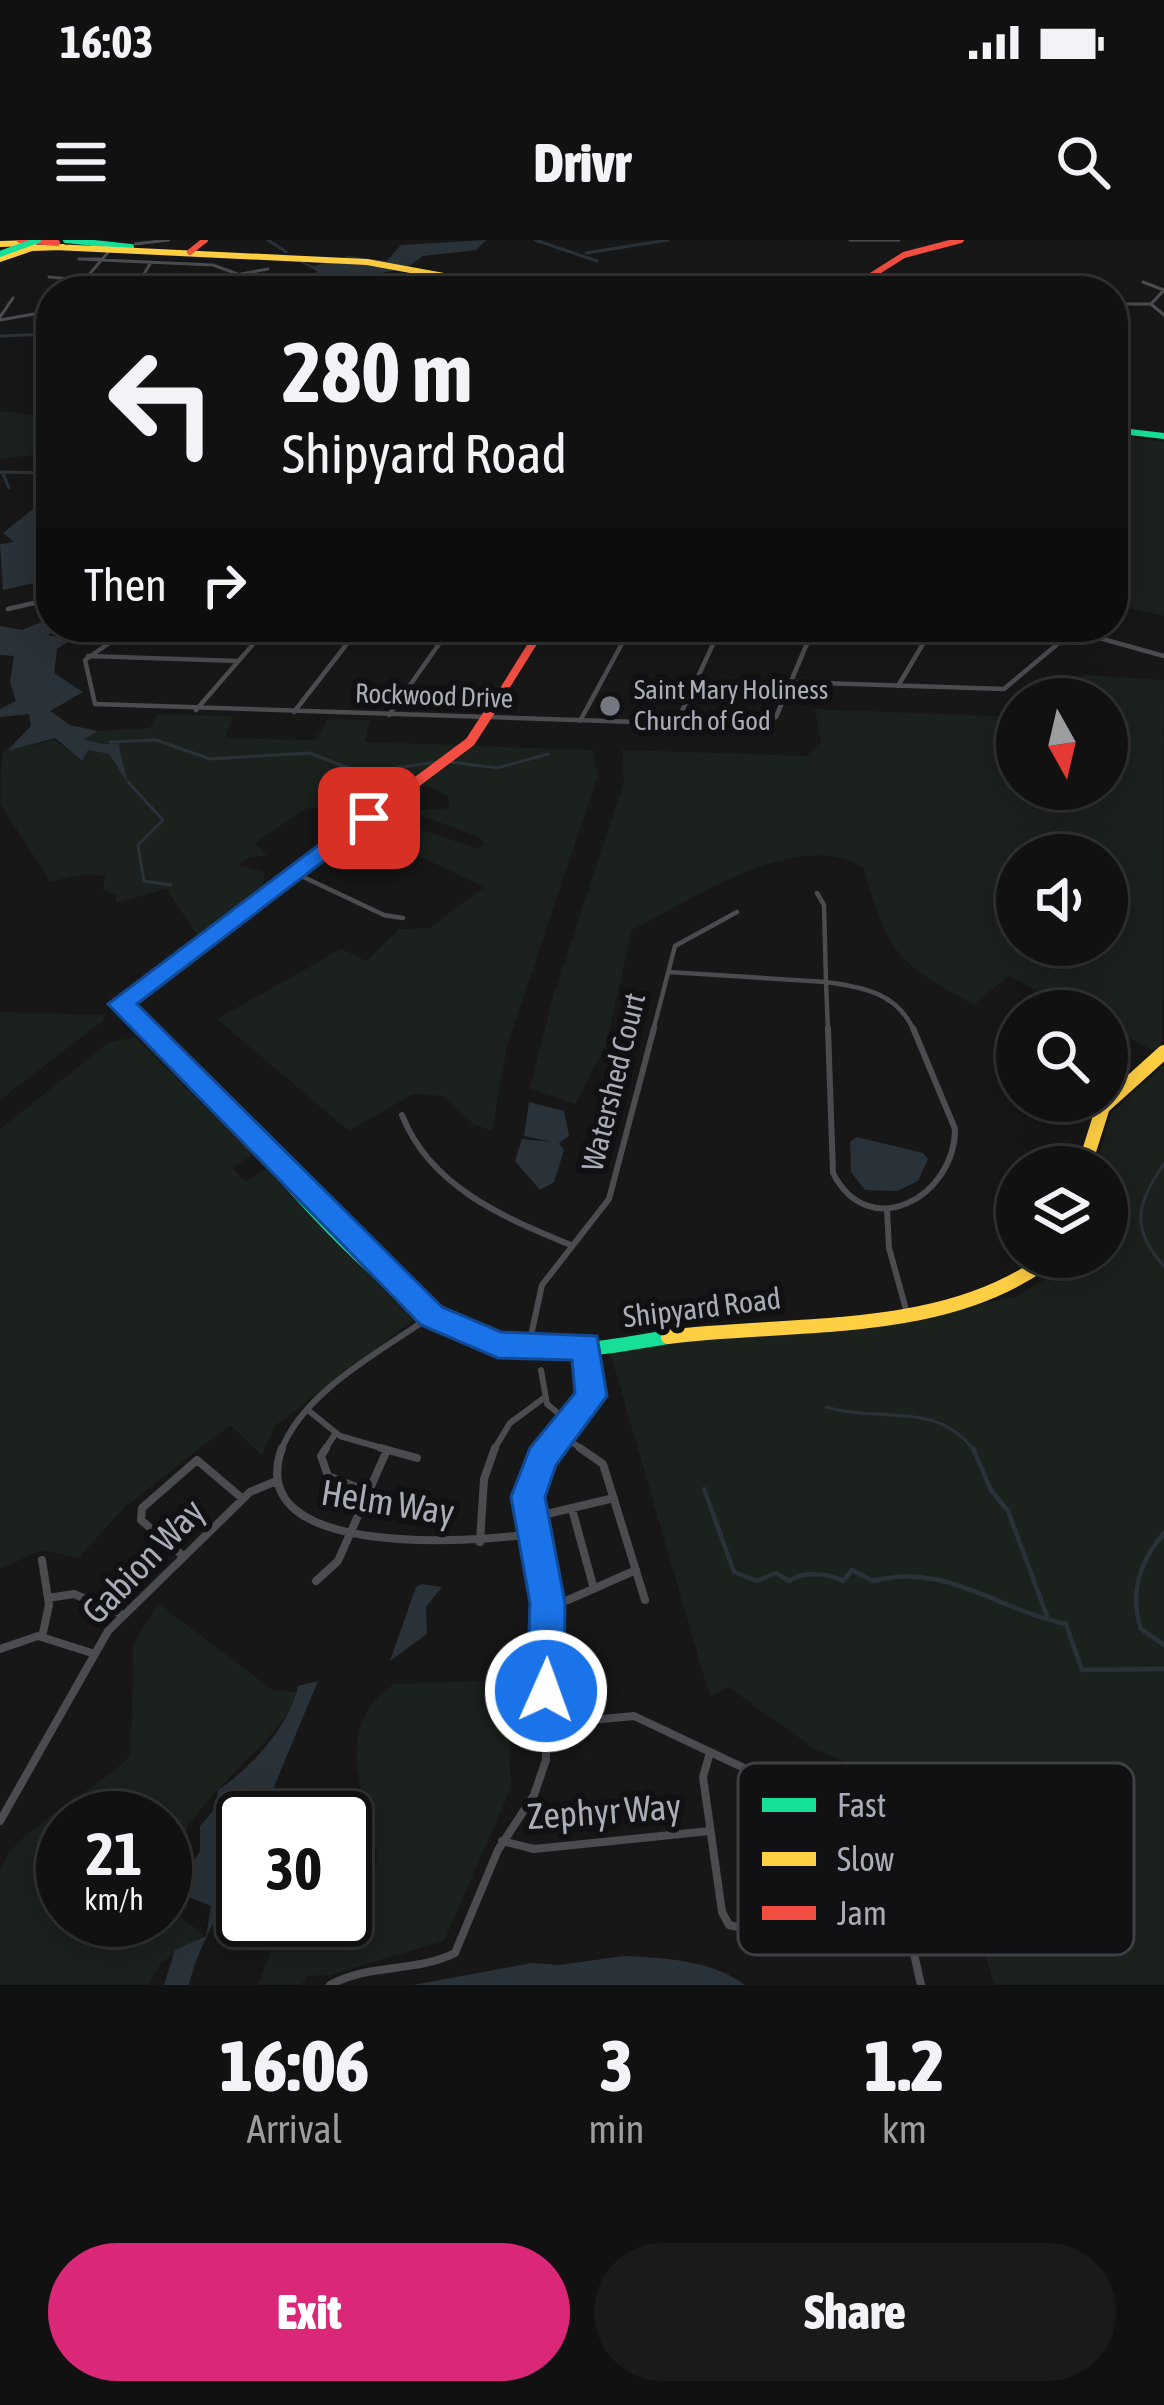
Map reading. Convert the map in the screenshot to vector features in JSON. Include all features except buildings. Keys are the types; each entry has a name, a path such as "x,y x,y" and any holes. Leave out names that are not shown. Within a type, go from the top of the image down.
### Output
{"main road":[{"path":"19,244 32,248 64,243 105,254 191,251 205,240"},
{"path":"871,276 904,255 955,241"},
{"path":"19,244 133,245"},
{"path":"19,244 133,245 336,258 463,276"},
{"path":"417,267 458,276"},
{"path":"1128,430 1164,434"},
{"path":"297,874 466,746 534,642"},
{"name":"Shipyard Road","path":"297,874 121,1004 431,1316 470,1336 528,1349 586,1346 790,1321 907,1313 994,1294 1028,1278"},
{"path":"1091,1146 1103,1107 1164,1052"}],"street":[{"path":"133,245 169,240"},
{"path":"850,240 898,240"},
{"path":"179,263 191,251"},
{"path":"85,276 105,254 241,274 268,269"},
{"path":"145,274 151,262"},
{"path":"1143,282 1164,290 1151,304"},
{"path":"0,319 13,298"},
{"path":"1128,304 1151,304 1164,315"},
{"path":"0,319 36,313"},
{"path":"8,609 36,602"},
{"path":"88,656 109,642"},
{"path":"196,710 255,642"},
{"path":"294,712 348,642"},
{"path":"389,716 441,642"},
{"path":"580,721 623,642"},
{"path":"676,724 714,642"},
{"name":"Rockwood Drive","path":"88,656 89,698 94,704 389,716 770,723 807,642"},
{"path":"898,686 924,642"},
{"path":"791,682 1007,688 1060,642"},
{"path":"1113,642 1164,656"},
{"path":"88,656 238,661"},
{"path":"297,874 384,916 403,918"},
{"path":"667,971 826,982 873,989 900,1006 952,1118 955,1143 935,1189 921,1201 886,1208 843,1193 832,1173 826,982 824,905 818,893"},
{"name":"Watershed Court","path":"528,1349 542,1285 609,1198 676,946 737,912"},
{"path":"402,1115 409,1133 478,1206 571,1245"},
{"path":"886,1208 889,1248 907,1313"},
{"path":"274,1482 278,1445 309,1411 431,1316"},
{"path":"330,1985 351,1974 433,1962 455,1953 502,1841 541,1779 550,1724 548,1603 528,1519 533,1474 592,1390 586,1346"},
{"path":"541,1370 544,1398 570,1423"},
{"path":"480,1541 480,1491 491,1454 526,1408 544,1398"},
{"path":"309,1411 335,1434 417,1458"},
{"path":"335,1434 321,1456 328,1475 369,1492"},
{"path":"560,1434 601,1461 645,1600"},
{"path":"316,1581 335,1566 387,1450"},
{"path":"183,1556 141,1520 142,1508 197,1460 243,1499"},
{"name":"Helm Way","path":"274,1482 300,1515 352,1529 413,1540 480,1541 532,1534"},
{"name":"Gabion Way","path":"0,1821 92,1653 123,1615 243,1499 274,1482"},
{"path":"528,1519 614,1498"},
{"path":"572,1508 594,1588"},
{"path":"42,1560 48,1598 43,1637"},
{"path":"548,1603 635,1570"},
{"path":"48,1598 74,1594 123,1615"},
{"path":"0,1649 17,1639 43,1637 92,1653"},
{"path":"550,1724 634,1716 738,1767"},
{"path":"709,1755 703,1777 722,1912 730,1925 738,1926"},
{"name":"Zephyr Way","path":"502,1841 535,1849 710,1831"},
{"path":"914,1955 921,1985"}],"shaded area":[{"path":"486,240 476,250 423,256 405,269 363,276 306,276 318,272 295,259 314,266 349,256 387,261 401,245"},
{"path":"0,411 36,415 36,455 0,459"},
{"path":"1128,438 1164,442 1164,616 1128,608"},
{"path":"36,510 36,582 3,590 0,544 14,542 3,533"},
{"path":"36,624 36,642 68,642 57,649 54,673 83,692 50,711 70,725 98,731 84,740 119,747 128,784 109,754 88,750 82,761 55,738 7,751 31,726 29,714 0,717 0,709 16,701 10,682 14,656 0,655 0,626 22,630"},
{"path":"1085,675 1164,680 1162,1043 1156,1052 1128,1038 1128,990 1036,990 1008,976 974,1005 926,977 898,952 863,868 837,857 809,856 746,872 632,930 606,1045 575,1104 530,1088 555,990 624,782 622,750 807,756 821,742 815,709 996,716 996,810 1128,810 1128,678 1082,678"},
{"path":"157,714 233,716 225,738 315,740 328,719 370,720 365,742 459,745 414,780 361,785 348,798 353,811 309,807 255,843 267,855 245,859 239,866 264,872 263,889 200,939 166,889 116,903 116,895 103,890 105,876 84,874 51,882 0,804 2,752 55,740 82,761 88,750 109,754 126,782 118,753 83,740 98,731 150,728"},
{"path":"474,746 593,750 598,776 507,1046 492,1131 473,1124 444,1096 413,1094 349,1131 217,1019 341,949 367,961 399,929 430,928 484,887 367,831 387,818 479,849 484,843 479,837 409,811 450,808 448,796 423,784"},
{"path":"0,1012 103,1015 104,1020 0,1100"},
{"path":"135,1037 253,1155 232,1168 246,1182 266,1169 413,1320 275,1426 262,1455 230,1425 125,1507 78,1558 42,1550 0,1569 0,1129 108,1043"},
{"path":"1164,1065 1164,1985 994,1985 986,1955 1134,1955 1134,1763 850,1763 816,1750 728,1687 710,1697 609,1349 804,1326 901,1322 1014,1297 1047,1278 1128,1278 1128,1146 1101,1146 1108,1122 1128,1122 1128,1098"},
{"path":"529,1102 564,1111 569,1136 559,1143 564,1150 554,1182 540,1190 515,1161 522,1139 552,1142 524,1136"},
{"path":"857,1137 923,1153 928,1159 918,1181 897,1191 865,1190 851,1172 850,1142"},
{"path":"416,1587 442,1587 426,1607 427,1634 390,1661"},
{"path":"158,1603 273,1690 301,1692 267,1739 192,1821 192,1791 85,1791 131,1755 133,1645"},
{"path":"533,1679 531,1703 508,1720 511,1788 444,1941 330,1975 308,1976 301,1985 258,1985 274,1947 372,1947 372,1873 378,1859 372,1835 372,1791 361,1791 357,1743 374,1702 394,1684"},
{"path":"318,1681 272,1791 218,1791 268,1744 298,1686"},
{"path":"216,1807 216,1917 189,1985 164,1985 175,1950 192,1947 192,1942 206,1936 211,1906 192,1898 192,1864 200,1851 200,1826"},
{"path":"36,1827 36,1947 186,1947 161,1963 148,1985 0,1985 0,1872 20,1841"},
{"path":"192,1926 204,1935 192,1943"},
{"path":"624,1956 703,1965 745,1985 413,1985 532,1963 559,1965"}],"waterway":[{"path":"268,240 286,252"},
{"path":"535,240 597,261"},
{"path":"586,253 668,240"},
{"path":"0,336 36,335"},
{"path":"0,472 36,473"},
{"path":"3,474 9,488"},
{"path":"110,742 156,740 210,759 309,753 362,773 437,762"},
{"path":"98,746 118,745"},
{"path":"451,762 497,768 548,754"},
{"path":"128,782 163,820 138,845 144,881 171,885"},
{"path":"1164,1164 1147,1191 1141,1216 1146,1240 1164,1266"},
{"path":"826,1407 927,1419 960,1435 974,1451"},
{"path":"973,1448 991,1490 1008,1511 1047,1616"},
{"path":"704,1489 734,1572 757,1581 776,1573 789,1581 816,1574 843,1581 852,1570 873,1581 924,1577 948,1582 1066,1624 1082,1670 1164,1669"},
{"path":"1164,1533 1143,1566 1136,1603 1141,1629 1164,1645"}],"traffic: fast":[{"path":"0,254 38,240"},
{"path":"66,240 131,247"},
{"path":"1128,432 1164,436"},
{"path":"214,1098 385,1274 460,1330 495,1344 538,1350 668,1337"}],"traffic: slow":[{"path":"0,244 34,243"},
{"path":"55,247 367,262 444,276"},
{"path":"0,259 32,248 63,247"},
{"path":"1091,1146 1103,1107 1164,1052"},
{"path":"668,1337 927,1311 978,1299 1024,1278"}],"traffic: jam":[{"path":"20,240 57,243"},
{"path":"190,252 205,240"},
{"path":"871,276 904,255 961,240"},
{"path":"214,1098 121,1003 470,742 533,642"}],"place":[{"name":"Saint Mary Holiness Church of God","path":"610,706"}],"route":[{"path":"369,818 121,1004 431,1316 498,1345 542,1350 586,1346 591,1396 542,1458 528,1497 528,1519 548,1603 546,1691"}]}
